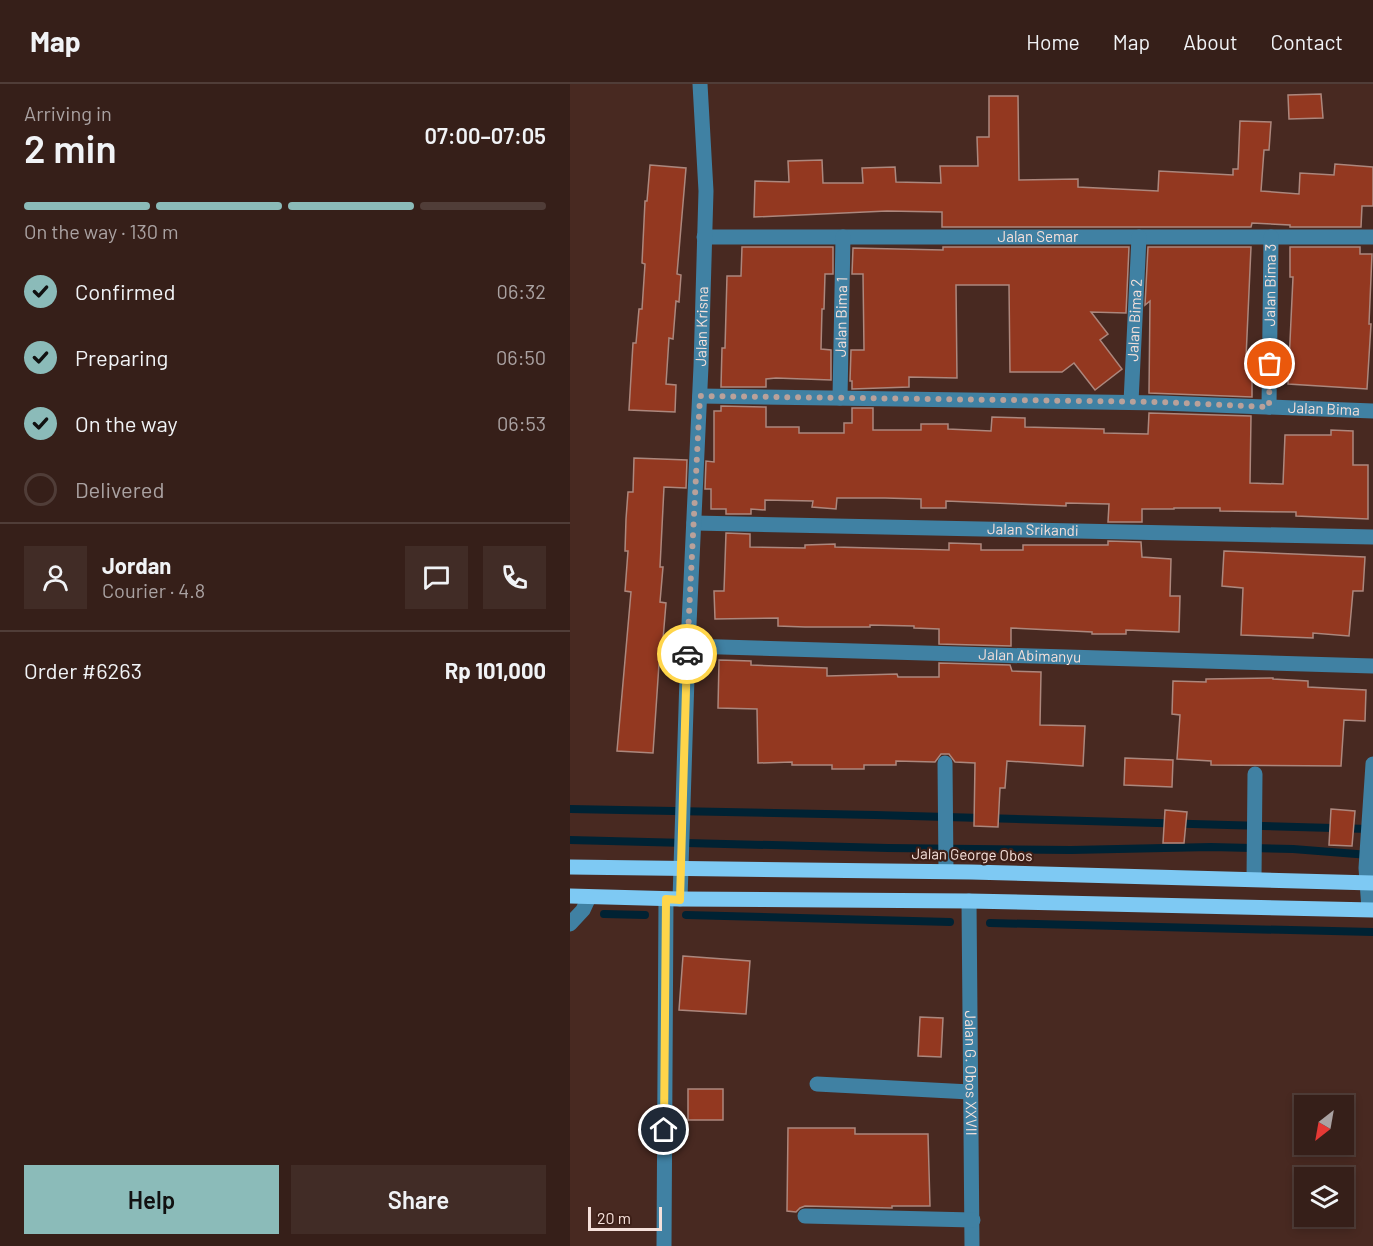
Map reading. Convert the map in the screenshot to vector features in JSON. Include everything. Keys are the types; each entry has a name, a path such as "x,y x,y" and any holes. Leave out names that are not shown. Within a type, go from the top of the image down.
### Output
{"main road":[{"name":"Jalan George Obos","path":"570,867 681,863 1184,879 1369,878"},
{"path":"570,896 969,901 1371,910"}],"street":[{"name":"Jalan Krisna","path":"664,1246 673,899 681,863 688,646 700,396 705,160 700,84"},
{"name":"Jalan Semar","path":"704,237 1373,237"},
{"name":"Jalan Bima 1","path":"840,398 843,237"},
{"name":"Jalan Bima 2","path":"1131,402 1139,237"},
{"name":"Jalan Bima 3","path":"1269,407 1271,237"},
{"name":"Jalan Bima","path":"700,396 1131,402 1373,411"},
{"name":"Jalan Srikandi","path":"694,523 1373,537"},
{"name":"Jalan Abimanyu","path":"688,646 1373,666"},
{"path":"945,763 946,872"},
{"path":"1371,910 1367,847 1373,764"},
{"path":"1254,879 1255,774"},
{"path":"570,924 583,910 589,897"},
{"name":"Jalan G. Obos XXVII","path":"969,901 972,1246"},
{"path":"817,1084 970,1092"},
{"path":"805,1216 973,1220"}],"building":[{"path":"1321,94 1323,118 1289,119 1288,95"},
{"path":"989,96 1018,96 1019,180 1078,179 1078,187 1158,191 1159,171 1233,175 1233,169 1238,169 1240,121 1271,122 1269,150 1264,150 1261,191 1299,194 1300,173 1334,175 1335,164 1373,167 1373,206 1362,206 1361,227 1290,227 1290,225 1252,223 1251,227 942,227 942,212 887,211 754,217 755,181 789,182 788,161 822,160 823,183 863,183 862,168 895,167 896,182 941,183 940,166 978,166 977,137 989,137"},
{"path":"650,165 686,168 677,274 681,275 679,302 676,301 673,339 669,338 666,384 676,385 675,412 629,410 633,343 636,343 639,309 642,309 645,201 647,201"},
{"path":"742,247 833,247 833,274 825,274 821,349 831,350 831,380 776,378 766,379 766,387 721,387 722,348 725,348 727,276 741,276"},
{"path":"943,247 1129,247 1126,313 1091,312 1108,334 1100,340 1122,369 1095,390 1074,363 1062,372 1010,372 1009,285 956,285 957,378 909,377 909,387 852,389 851,350 864,350 863,274 852,274 853,248 943,250"},
{"path":"1148,247 1251,247 1246,358 1252,359 1252,397 1149,393 1150,301 1145,305"},
{"path":"1290,247 1360,247 1360,254 1372,254 1367,389 1288,384 1293,277 1290,277"},
{"path":"721,406 766,407 766,427 799,427 799,433 844,433 844,423 852,423 852,408 873,408 873,430 921,430 921,424 948,424 948,429 991,431 992,417 1025,418 1025,427 1104,429 1104,433 1148,434 1149,413 1251,416 1250,483 1283,484 1285,435 1331,435 1331,430 1353,431 1353,465 1368,465 1368,519 1296,516 1296,512 1174,508 1142,509 1142,522 1108,522 1109,504 1066,503 1066,506 946,501 946,508 921,508 921,499 885,498 837,498 836,509 812,507 813,501 765,500 765,510 751,509 751,514 726,514 726,509 711,509 711,489 705,489 706,461 714,462 714,411 721,411"},
{"path":"634,458 687,460 686,488 664,487 660,602 666,603 653,753 617,751 631,592 625,591 628,551 625,551 628,492 633,492"},
{"path":"726,533 750,534 750,547 805,548 805,545 835,544 835,547 949,550 949,543 981,544 981,550 1023,550 1023,545 1108,545 1108,541 1141,542 1142,557 1171,559 1170,596 1180,596 1179,632 1126,630 1126,634 1092,634 1092,632 1011,628 1011,646 939,644 939,629 914,628 914,626 805,627 778,626 778,618 715,619 714,591 724,591"},
{"path":"1224,551 1365,557 1363,591 1353,591 1349,636 1313,633 1313,638 1241,635 1243,588 1222,586"},
{"path":"719,660 751,661 751,665 827,668 827,676 897,674 898,677 939,677 939,663 1010,665 1012,671 1041,672 1040,725 1085,726 1083,766 1007,761 1005,788 1000,788 998,827 974,826 975,763 955,762 949,754 941,754 935,762 896,761 896,765 864,765 864,769 832,769 832,765 792,765 792,762 758,763 757,709 718,708"},
{"path":"1273,678 1308,681 1308,687 1366,690 1365,721 1344,720 1341,766 1211,765 1211,761 1177,759 1180,715 1172,714 1173,681 1206,682 1206,679"},
{"path":"1125,758 1173,760 1172,787 1124,785"},
{"path":"1331,809 1355,811 1352,846 1329,845"},
{"path":"1165,810 1187,812 1184,843 1163,843"},
{"path":"683,956 750,961 746,1014 679,1010"},
{"path":"920,1017 943,1018 941,1057 918,1056"},
{"path":"688,1089 723,1089 723,1120 688,1120"},
{"path":"788,1128 855,1128 855,1134 928,1134 930,1206 892,1206 892,1208 805,1206 796,1212 787,1211"}],"waterway":[{"path":"570,809 1369,829"},
{"path":"570,840 1071,850 1211,847 1293,849 1369,855"},
{"path":"604,914 645,915"},
{"path":"686,915 950,922"},
{"path":"990,923 1373,932"}],"way so far":[{"path":"687,654 700,396 1161,402 1269,407 1270,364"}],"route":[{"path":"664,1130 666,899 680,900 687,654"}]}
